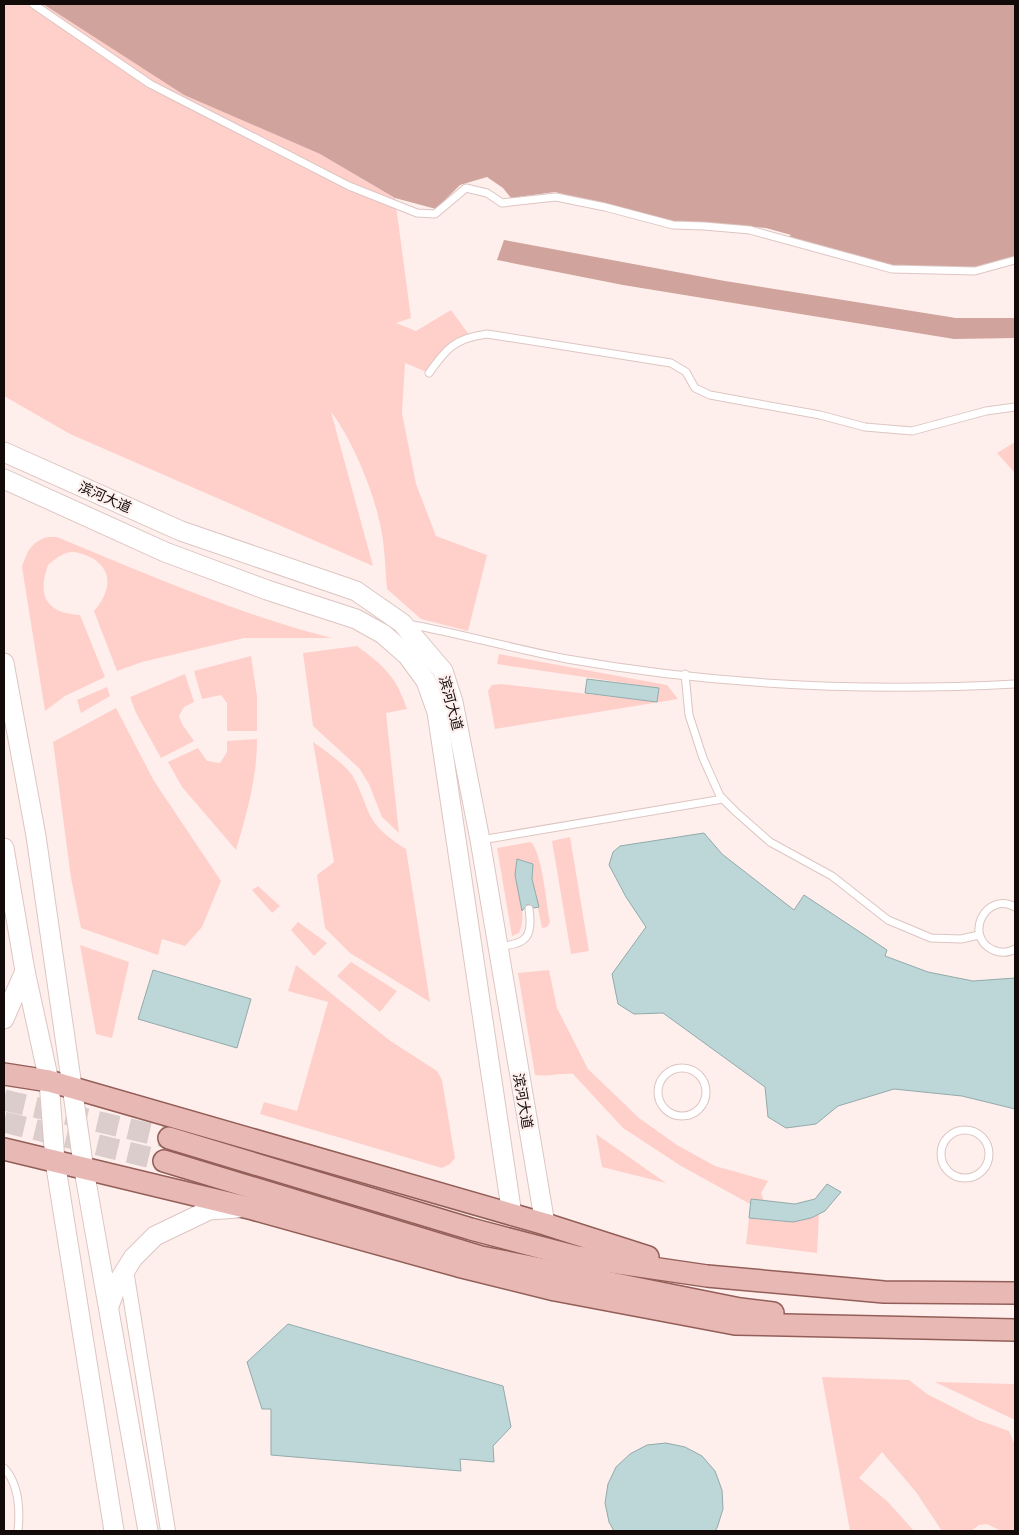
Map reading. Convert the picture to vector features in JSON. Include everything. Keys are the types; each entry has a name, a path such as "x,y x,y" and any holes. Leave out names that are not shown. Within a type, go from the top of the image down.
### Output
{"main road":[{"path":"4,1074 49,1081 545,1224 707,1276"},
{"path":"169,1138 471,1229 577,1257 707,1276 884,1292 1015,1293"},
{"path":"4,1149 56,1161 84,1170 249,1208 458,1266 554,1290 725,1323 1015,1330"},
{"path":"164,1161 481,1257 740,1309 894,1327"}],"street":[{"name":"滨河大道","path":"4,452 181,531 356,591 402,623 443,671 453,702 480,840 545,1224"},
{"name":"滨河大道","path":"4,479 165,552 267,590 356,619 389,639 407,655 426,681 437,712 512,1215"},
{"path":"4,663 36,836 84,1170 148,1531"},
{"path":"4,848 25,971 49,1081 56,1161 114,1531"},
{"path":"5,1016 25,971"},
{"path":"4,992 5,1016"},
{"path":"109,1306 126,1270 134,1258 155,1236 209,1210 249,1208"},
{"path":"126,1270 168,1531"}],"lane":[{"path":"33,4 150,84 349,186 417,213 435,214 466,188 487,193 502,203 556,197 606,206 673,225 750,230 892,269 975,271 1015,260"},
{"path":"429,374 446,350 470,336 487,334 671,363 686,372 695,388 710,395 820,415 865,427 912,431 986,411 1015,407"},
{"path":"402,623 567,659 685,674 850,686 1015,684"},
{"path":"685,674 689,715 703,758 723,799 770,842 832,876 888,920 931,938 961,939 979,935"},
{"path":"480,840 723,799"},
{"path":"1015,907 1004,903 989,907 980,920 979,935 989,948 996,951 1004,952 1015,949"},
{"path":"497,946 515,945 526,938 532,927 529,909"},
{"path":"683,1067 698,1074 704,1080 706,1096 698,1110 682,1116 675,1115 662,1106 657,1091 658,1083 668,1071 683,1067"},
{"path":"967,1129 975,1131 987,1142 990,1159 981,1173 966,1179 951,1174 945,1169 942,1161 942,1146 952,1133 967,1129"},
{"path":"4,1468 9,1473 20,1507 18,1531"}],"shaded area":[{"path":"4,4 43,4 184,95 320,154 395,198 411,318 396,323 416,331 451,310 470,336 445,350 429,373 405,363 402,413 416,484 436,536 487,555 468,631 421,619 387,589 382,532 377,511 361,465 347,436 331,412 373,566 70,434 4,396"},
{"path":"43,4 1015,4 1015,264 985,271 892,269 786,239 791,235 766,228 705,224 674,225 555,192 511,198 503,188 487,177 460,185 436,209 395,198 320,154 184,95"},
{"path":"504,240 725,281 956,318 1015,318 1015,338 954,339 623,285 497,260"},
{"path":"1015,442 1015,473 997,453"},
{"path":"48,537 57,537 227,605 332,638 244,638 142,662 117,671 94,611 104,597 107,582 106,575 98,562 90,557 71,552 58,557 48,565 44,594 47,601 59,611 80,615 105,677 65,696 45,711 22,567 26,556 34,544"},
{"path":"357,646 388,673 398,688 407,709 386,713 399,833 382,817 369,784 359,768 313,726 303,653"},
{"path":"499,654 667,685 678,699 495,729 488,691 492,685 501,684 657,702 659,688 497,664"},
{"path":"251,656 257,696 257,731 227,731 227,703 221,695 202,699 194,671"},
{"path":"185,674 194,702 184,707 179,716 182,724 194,741 161,758 136,713 130,697"},
{"path":"107,687 110,696 81,713 77,700"},
{"path":"116,708 154,781 221,881 202,927 185,946 162,939 158,955 81,928 71,878 53,742"},
{"path":"257,739 253,782 236,850 182,787 168,762 198,748 207,761 220,763 227,752 227,741"},
{"path":"313,742 348,770 357,784 374,822 389,837 406,849 430,1002 350,953 325,928 317,875 334,862"},
{"path":"570,837 589,951 571,954 552,841"},
{"path":"531,842 535,848 541,868 550,922 547,927 542,928 532,879 533,864 518,859 516,868 522,906 522,924 519,933 512,936 497,848"},
{"path":"258,886 280,906 272,913 252,890"},
{"path":"298,922 327,943 314,956 291,930"},
{"path":"80,945 129,962 112,1038 96,1034"},
{"path":"351,962 397,991 380,1012 337,976"},
{"path":"296,965 389,1040 437,1071 442,1080 455,1158 450,1164 442,1168 260,1114 264,1102 297,1111 328,1002 288,991"},
{"path":"549,970 557,1008 588,1069 639,1118 677,1145 715,1166 768,1181 761,1193 764,1201 750,1199 750,1204 681,1166 623,1128 573,1074 535,1075 518,973"},
{"path":"596,1134 666,1183 602,1167"},
{"path":"819,1214 817,1253 746,1244 749,1218 793,1221 811,1218"},
{"path":"822,1377 909,1380 927,1394 978,1420 1009,1431 1015,1445 1015,1531 1001,1531 987,1524 979,1525 971,1531 942,1531 916,1492 882,1452 859,1478 888,1502 914,1531 850,1531"},
{"path":"935,1382 1015,1384 1015,1420"}],"building":[{"path":"587,679 659,688 657,702 585,693"},
{"path":"704,833 722,854 794,910 804,895 887,950 885,956 928,972 973,981 1015,978 1015,1109 962,1096 894,1089 838,1106 816,1124 786,1128 768,1117 765,1087 663,1013 634,1014 618,1004 612,974 646,927 626,897 609,865 613,852 620,846"},
{"path":"517,859 533,864 532,879 539,907 534,908 528,904 522,911 515,875"},
{"path":"153,970 251,999 237,1048 138,1019"},
{"path":"827,1184 841,1192 825,1211 811,1218 793,1222 749,1218 751,1199 795,1204 815,1199"},
{"path":"288,1324 503,1386 511,1427 493,1446 494,1462 460,1459 461,1471 271,1455 271,1409 262,1409 247,1362"},
{"path":"666,1443 685,1447 702,1456 715,1471 722,1490 723,1509 717,1528 715,1531 614,1531 609,1522 605,1503 608,1484 616,1467 630,1454 647,1445"}],"tunnel":[{"path":"4,1100 169,1138"},
{"path":"4,1122 164,1161"}]}
